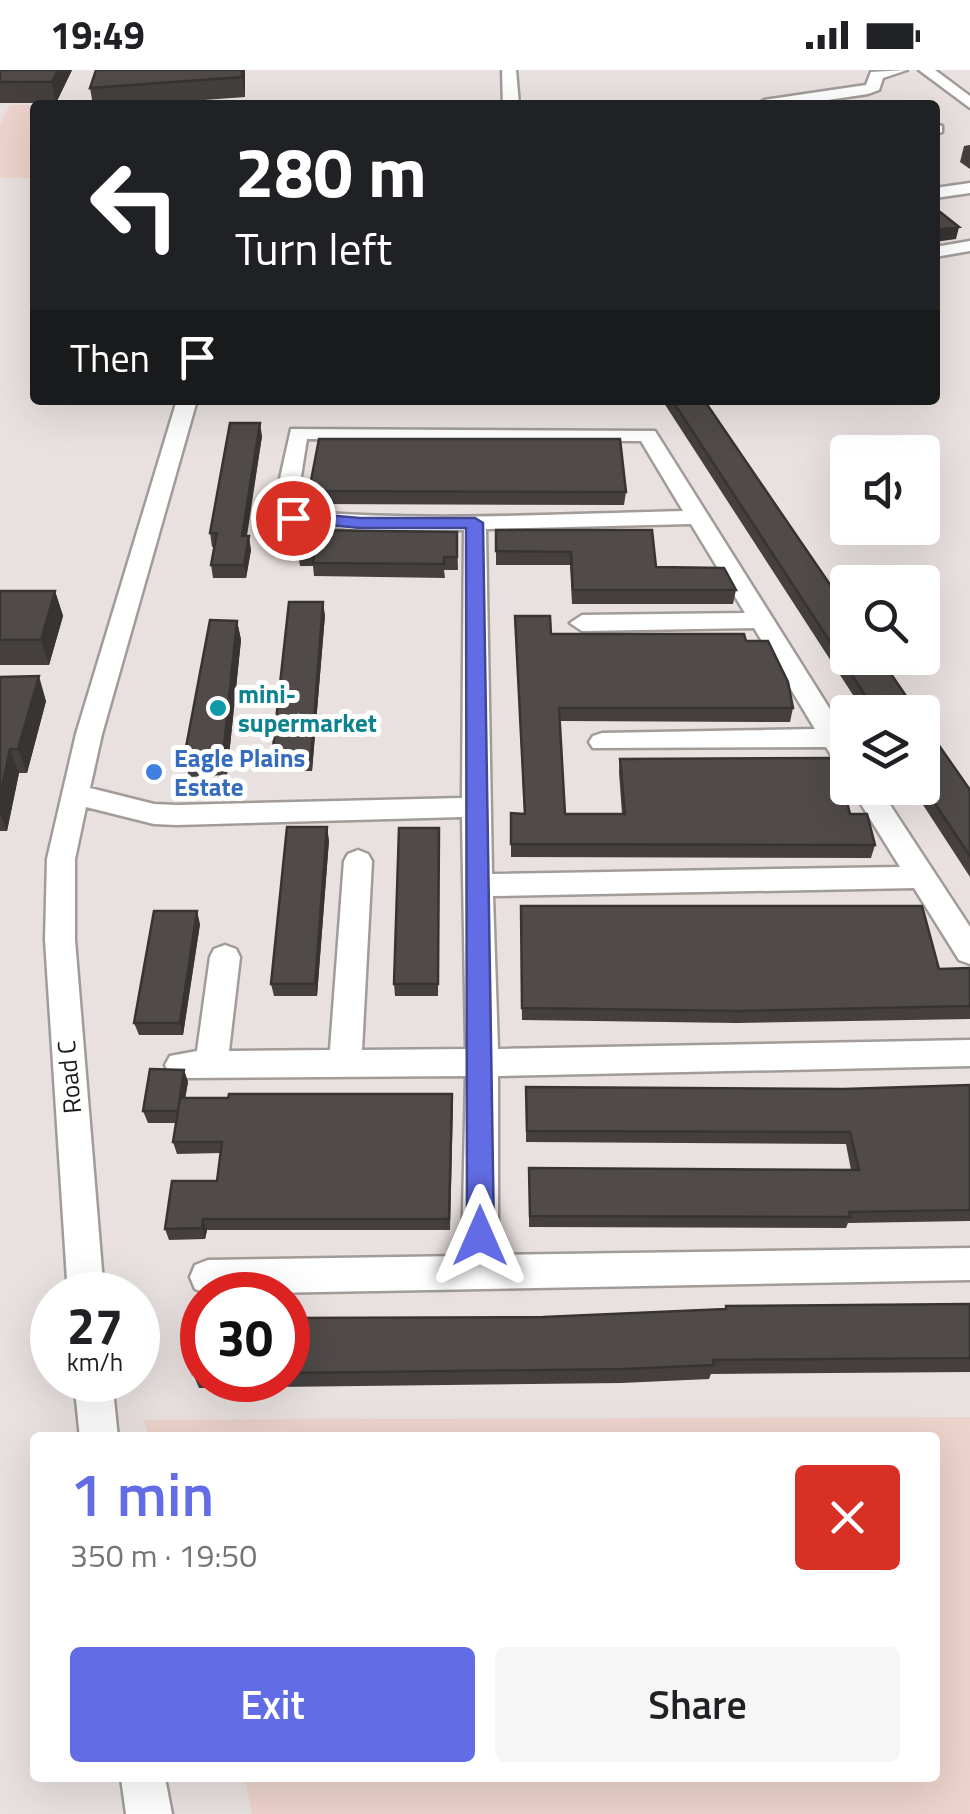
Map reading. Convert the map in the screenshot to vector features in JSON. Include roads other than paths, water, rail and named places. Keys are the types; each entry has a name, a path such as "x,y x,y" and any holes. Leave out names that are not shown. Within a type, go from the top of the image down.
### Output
{"street":[{"path":"509,70 511,100"},
{"path":"796,100 868,89 874,87 876,75 900,70"},
{"path":"926,70 970,103"},
{"path":"940,192 970,188"},
{"path":"940,251 970,246"},
{"name":"Road C","path":"84,1272 60,940 61,859 74,794 186,405"},
{"path":"699,518 360,523 293,518 286,511 286,502 298,433 648,435 699,518 760,620 830,733"},
{"path":"475,523 482,1060 480,1271"},
{"path":"582,623 760,620"},
{"path":"602,742 830,749"},
{"path":"74,794 154,814 176,815 476,807"},
{"path":"875,805 970,952"},
{"path":"345,1064 358,861"},
{"path":"477,885 921,876"},
{"path":"225,957 196,1065 758,1060 970,1053"},
{"path":"310,1275 970,1264"},
{"path":"96,1402 98,1432"},
{"path":"144,1782 149,1814"}],"place":[{"name":"mini- supermarket","path":"218,708"},
{"name":"Eagle Plains Estate","path":"154,772"}]}
